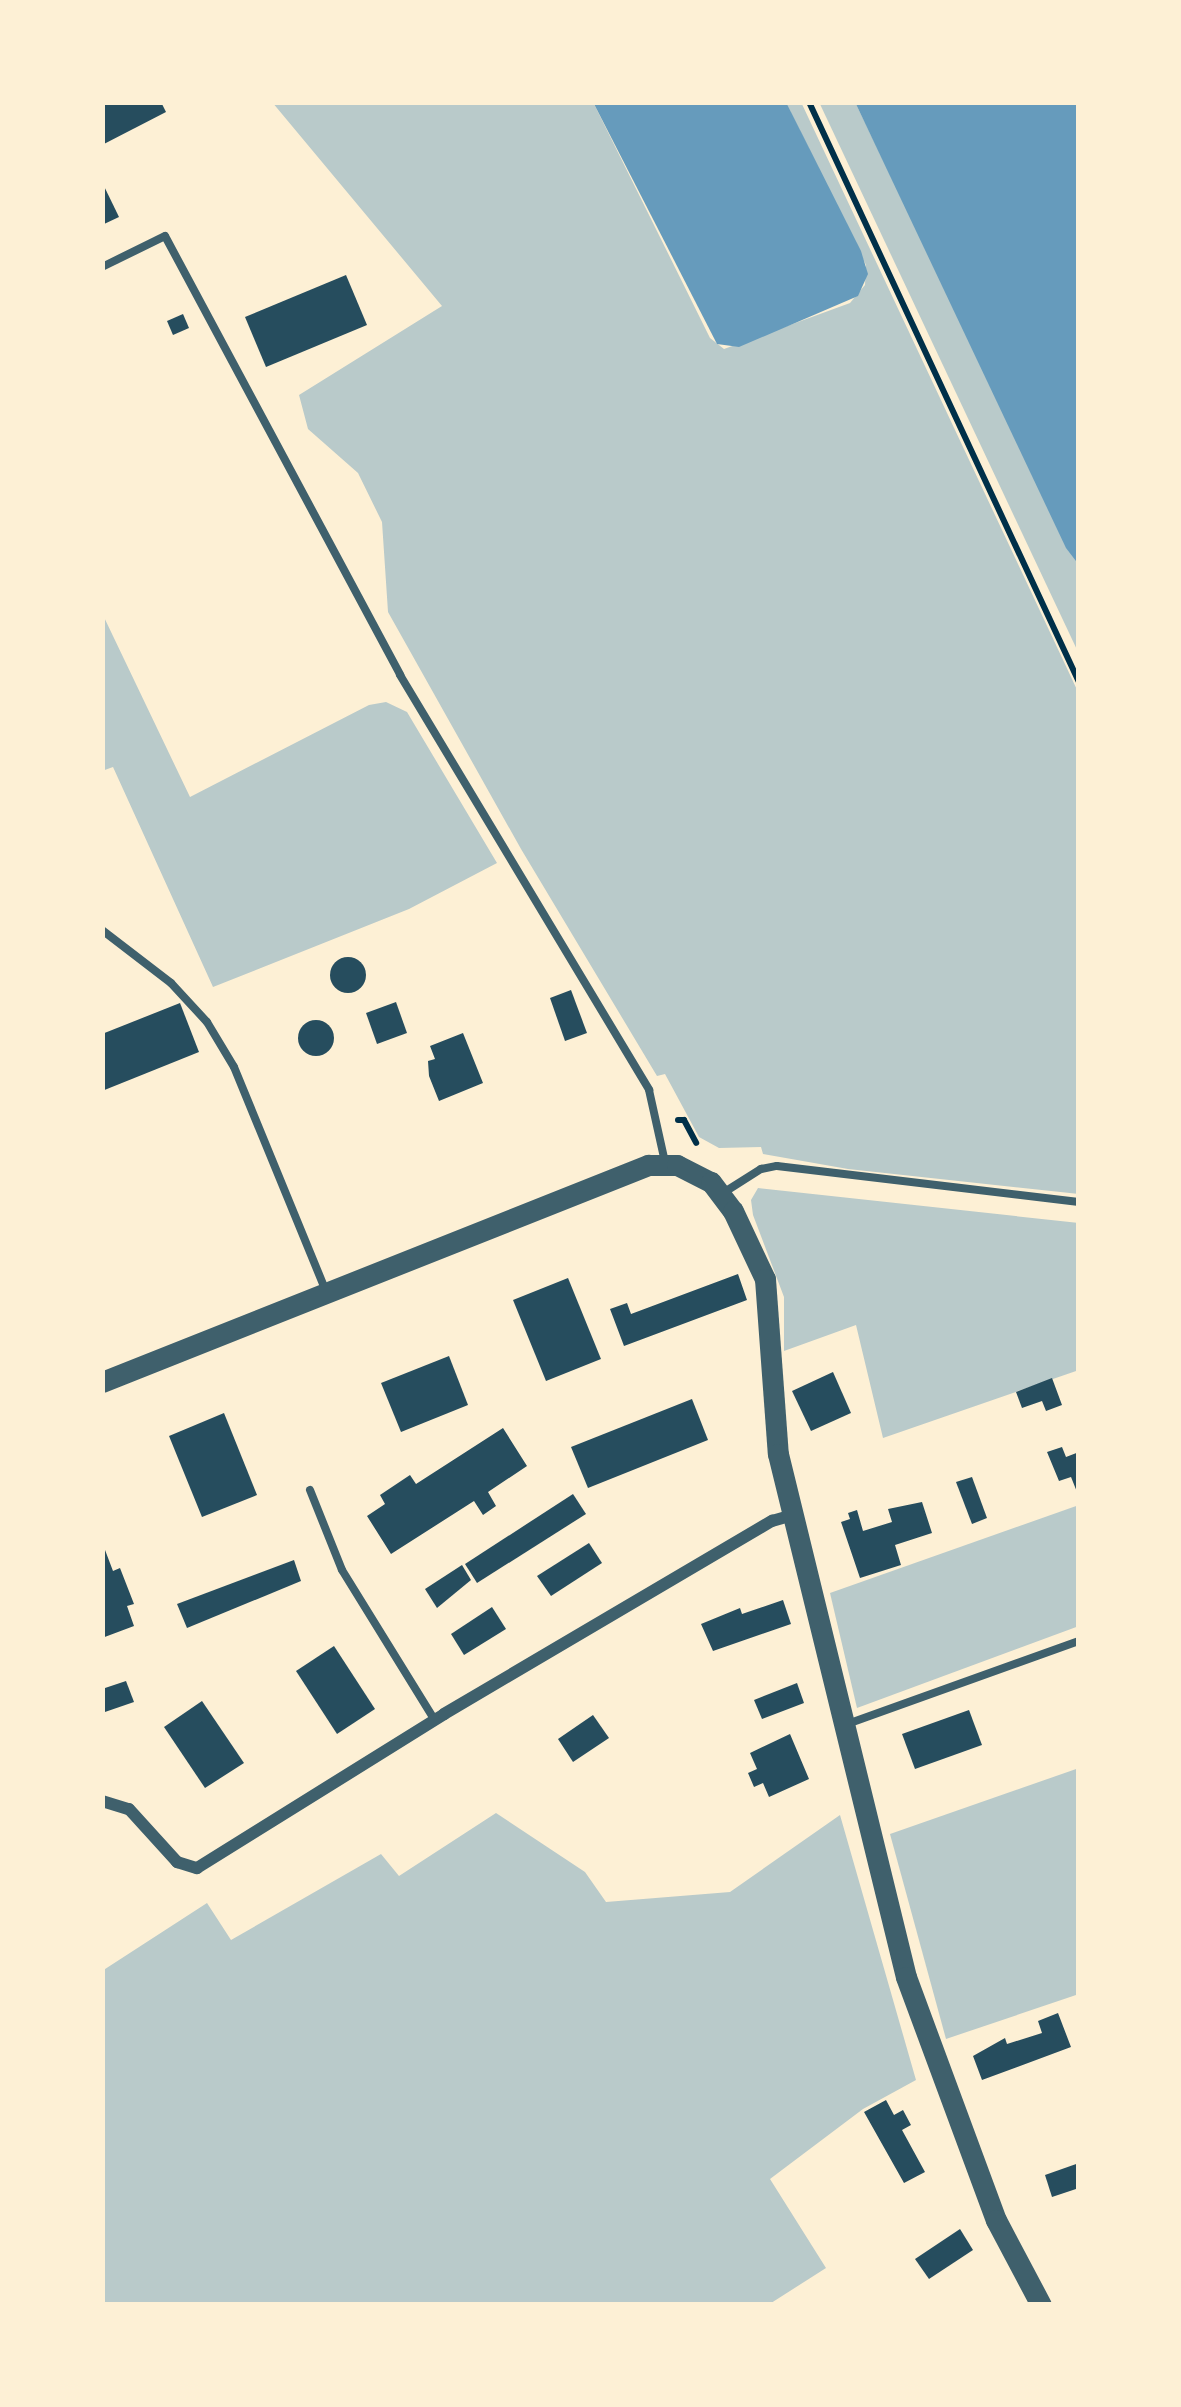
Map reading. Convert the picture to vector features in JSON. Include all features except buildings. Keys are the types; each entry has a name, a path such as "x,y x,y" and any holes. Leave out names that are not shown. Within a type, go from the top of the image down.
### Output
{"street":[{"path":"102,1382 620,1176 665,1164 703,1176 722,1194 765,1279 776,1445 790,1516 919,2020 996,2220 1041,2305"},
{"path":"102,1801 129,1808 177,1862 197,1868 435,1720 772,1521 790,1516"}],"lane":[{"path":"102,267 165,236 400,675 649,1090 658,1113 665,1164"},
{"path":"102,930 171,983 207,1022 234,1067 327,1293"},
{"path":"722,1194 761,1169 777,1166 1079,1202"},
{"path":"310,1490 342,1570 435,1720"},
{"path":"842,1725 1079,1641"}],"path":[{"path":"808,102 1079,682"},
{"path":"678,1120 683,1120 689,1137 703,1148"}],"shaded area":[{"path":"272,102 593,102 710,338 724,349 850,303 865,285 866,265 786,102 801,102 1079,694 1079,1194 848,1169 763,1154 761,1147 719,1148 699,1137 665,1074 657,1076 521,849 388,612 382,522 358,473 308,429 299,395 442,306"},
{"path":"819,102 855,102 1079,565 1079,654"},
{"path":"102,613 190,797 369,705 386,702 407,712 497,863 409,909 213,987 113,767 102,771"},
{"path":"758,1188 1079,1223 1079,1370 883,1438 856,1325 784,1351 784,1297 753,1215 751,1200"},
{"path":"1079,1505 1079,1626 857,1708 830,1593"},
{"path":"1079,1768 1079,1994 946,2039 890,1834"},
{"path":"496,1813 585,1872 606,1902 730,1892 840,1815 916,2080 863,2109 770,2179 826,2268 768,2305 102,2305 102,1971 207,1903 231,1940 381,1854 399,1876"}],"water":[{"path":"593,102 786,102 861,251 868,274 858,296 739,347 717,344"},
{"path":"855,102 1079,102 1079,565 1066,548"}]}
